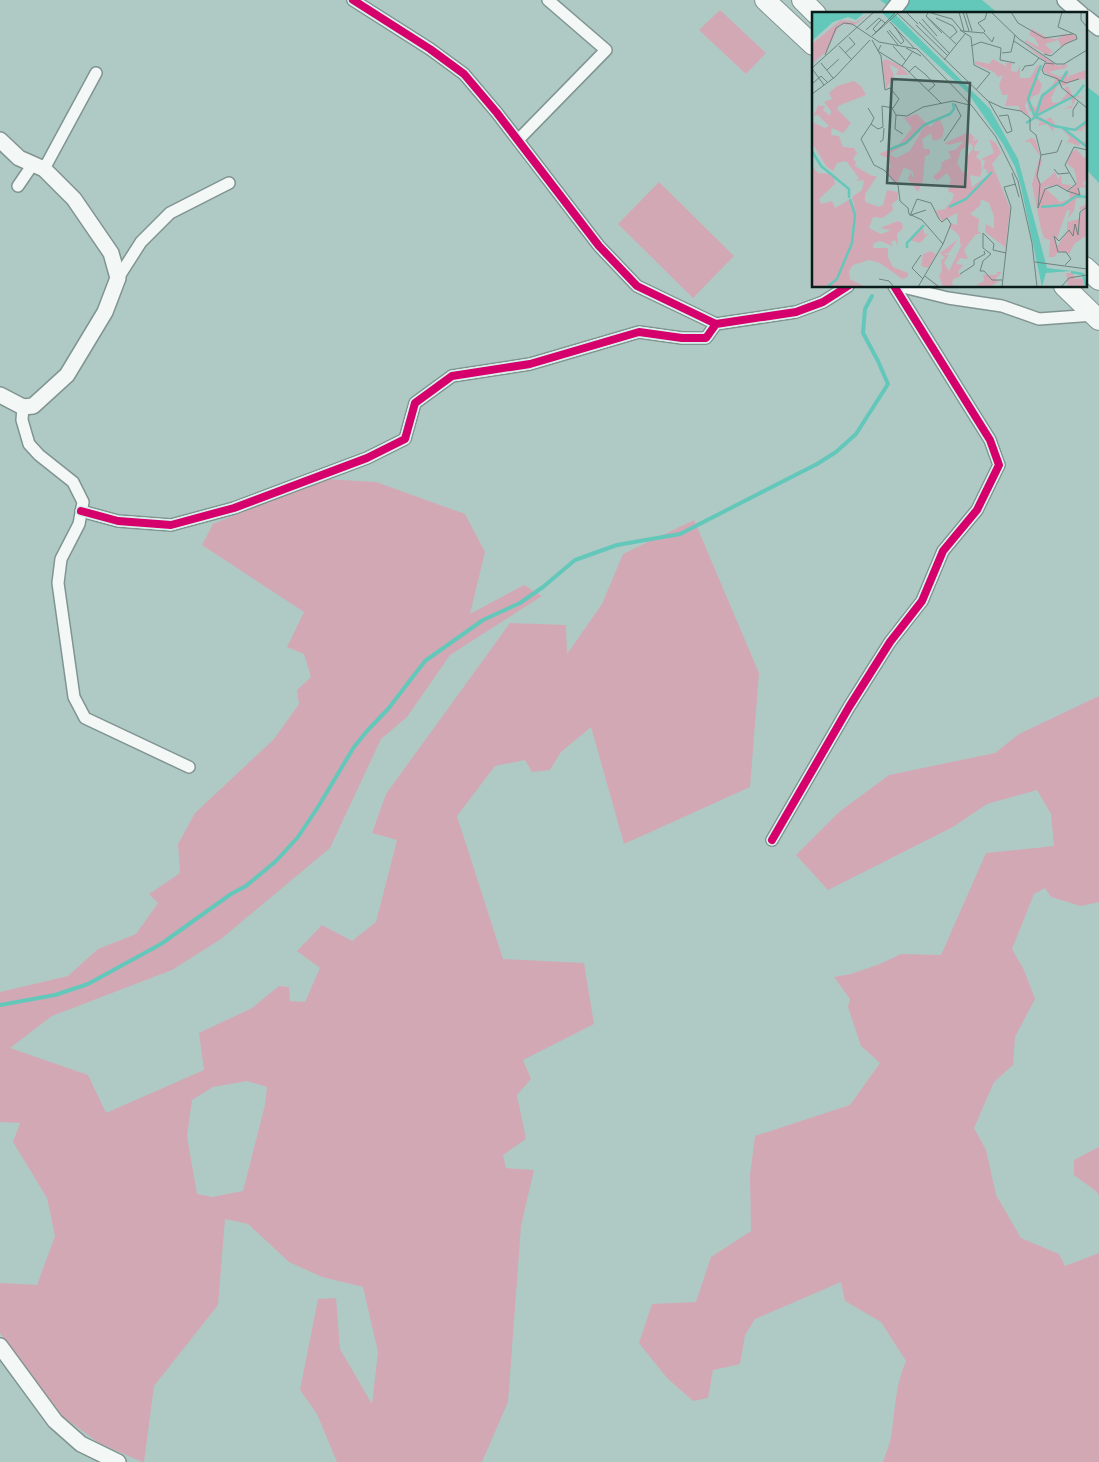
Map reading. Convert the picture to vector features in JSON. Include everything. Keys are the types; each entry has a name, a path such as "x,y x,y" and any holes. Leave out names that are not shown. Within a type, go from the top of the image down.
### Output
{"highway":[{"path":"765,0 812,44"},
{"path":"802,0 814,12"},
{"path":"1086,268 1099,280"},
{"path":"1066,288 1096,318"}],"street":[{"path":"353,0 430,49 464,74 518,140 599,246 636,286 716,324 796,312 823,302 845,288"},
{"path":"518,140 606,50 548,0"},
{"path":"892,12 901,0"},
{"path":"1064,0 1079,12"},
{"path":"1086,18 1099,28"},
{"path":"18,186 39,167 96,73"},
{"path":"0,140 18,158 39,167 74,199 111,253 118,278"},
{"path":"0,395 23,407 33,406 67,375 105,312 118,278 142,242 170,214 229,183"},
{"path":"772,840 849,707 890,642 922,601 943,551 977,510 1000,465 990,440 895,288"},
{"path":"907,288 948,298 1002,306 1040,319 1096,318"},
{"path":"81,511 118,521 171,525 234,508 367,458 405,439 415,404 452,376 530,364 639,332 682,338 706,338 716,324"},
{"path":"23,407 22,420 29,444 39,455 73,482 83,502 79,524 61,559 58,583 74,697 85,718 189,767"},
{"path":"0,1346 55,1421 81,1444 118,1462"}],"shaded area":[{"path":"880,0 982,0 997,12 896,12"},
{"path":"720,10 766,53 746,74 699,30"},
{"path":"1086,86 1099,96 1099,183 1086,169"},
{"path":"659,182 734,256 693,298 618,224"},
{"path":"325,479 376,482 465,514 485,552 470,614 524,585 542,596 450,655 407,717 381,739 330,848 221,939 172,970 52,1016 10,1048 88,1075 106,1113 204,1070 199,1033 252,1008 279,986 289,987 290,1001 305,1002 320,968 297,951 322,925 352,941 376,922 397,840 372,833 386,794 510,623 566,625 567,654 602,604 623,554 694,520 759,673 750,787 624,844 591,727 561,752 550,770 532,772 525,760 495,766 457,816 503,959 584,963 594,1024 523,1060 531,1079 517,1095 526,1139 503,1155 506,1168 534,1170 521,1226 508,1402 482,1462 337,1462 317,1414 300,1390 318,1299 336,1298 340,1349 372,1404 378,1352 363,1287 322,1277 289,1262 248,1224 225,1219 218,1305 154,1386 144,1462 99,1443 55,1411 0,1333 0,1283 37,1285 55,1236 47,1198 13,1142 20,1123 0,1122 0,992 68,976 98,949 136,934 158,903 149,894 180,873 178,844 195,813 274,739 299,704 297,690 311,677 304,654 287,647 304,612 202,545 213,524","holes":["247,1081 267,1087 265,1105 243,1191 212,1197 197,1194 187,1136 192,1100 213,1087"]},
{"path":"1099,696 1099,902 1081,906 1051,897 1045,888 1034,894 1012,949 1024,970 1035,999 1015,1037 1013,1065 994,1082 974,1128 986,1150 996,1195 1021,1238 1059,1254 1065,1266 1099,1253 1099,1462 883,1462 891,1439 898,1387 906,1361 881,1322 845,1301 841,1282 755,1319 745,1335 740,1364 713,1370 708,1398 693,1401 667,1378 639,1343 652,1304 696,1302 711,1257 751,1231 750,1175 755,1136 850,1105 880,1063 861,1046 848,1007 850,999 834,977 851,974 901,954 941,955 986,853 1054,846 1051,814 1037,790 987,804 953,827 828,890 796,855 839,812 889,775 995,753 1019,734"},
{"path":"1099,1147 1099,1196 1097,1192 1074,1175 1074,1160"}],"waterway":[{"path":"0,1005 55,995 88,984 161,944 231,894 246,886 276,861 298,837 354,747 388,709 425,661 483,620 520,603 543,587 575,560 617,545 680,534 817,464 836,452 856,434 888,384 863,333 865,309 872,296"}],"cycle path":[{"path":"353,0 430,49 464,74 497,113 599,246 637,286 716,324"},
{"path":"81,511 118,521 171,525 234,508 367,458 405,439 415,403 452,376 530,364 639,332 682,338 706,338 716,324 796,312 823,302 845,288"},
{"path":"772,840 849,707 890,642 922,601 943,551 977,510 999,465 990,440 895,288"}]}
